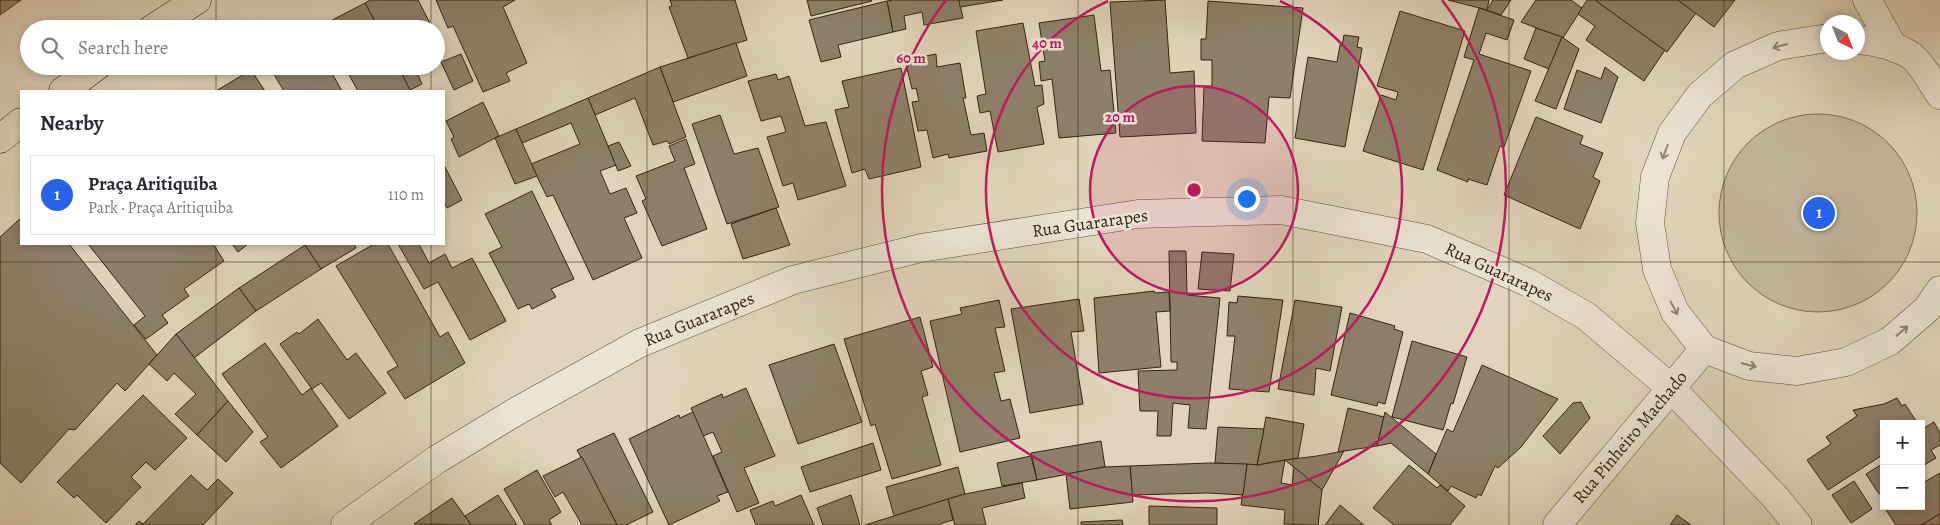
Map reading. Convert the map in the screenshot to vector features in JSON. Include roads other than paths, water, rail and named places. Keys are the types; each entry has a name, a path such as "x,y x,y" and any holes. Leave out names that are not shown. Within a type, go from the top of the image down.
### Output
{"main road":[{"path":"166,20 197,0"},
{"path":"64,90 85,75"},
{"path":"0,139 20,123"}],"street":[{"path":"1867,0 1894,48"},
{"path":"1820,39 1778,46 1736,65 1700,95 1672,133 1655,177 1650,223 1657,269 1675,312 1704,348 1749,366 1797,371 1846,362 1890,341 1927,309 1940,290"},
{"path":"1865,41 1894,48 1914,58 1933,74 1940,95"},
{"name":"Rua Guararapes","path":"345,525 436,460 517,411 632,347 793,280 921,248 1138,214 1281,210 1427,239 1527,282 1586,316 1671,388 1775,497 1798,525"},
{"name":"Rua Pinheiro Machado","path":"1558,525 1704,348"}],"place":[{"name":"Praça Aritiquiba","path":"1819,213"}]}
